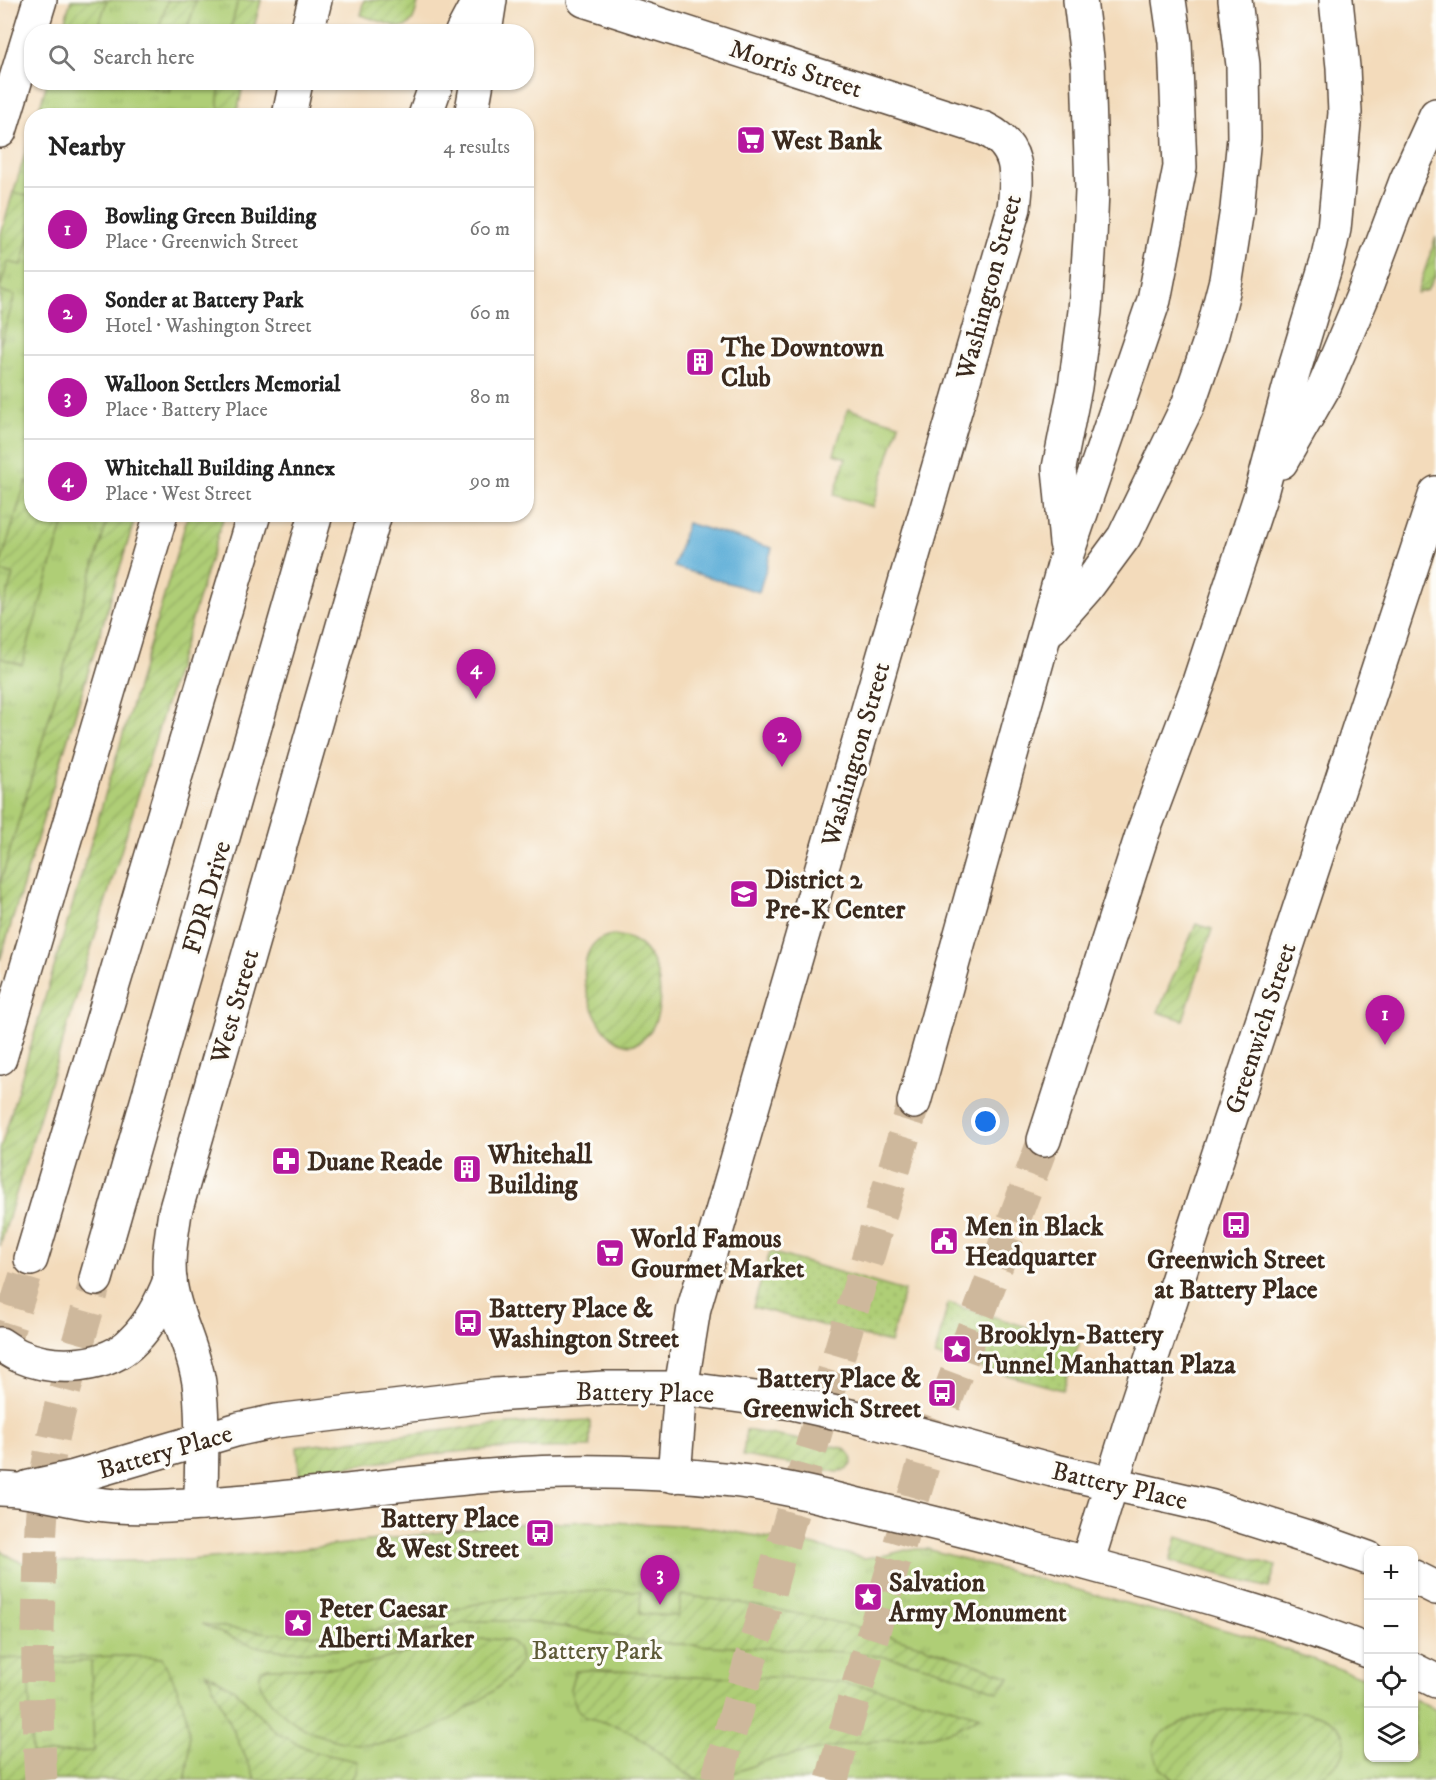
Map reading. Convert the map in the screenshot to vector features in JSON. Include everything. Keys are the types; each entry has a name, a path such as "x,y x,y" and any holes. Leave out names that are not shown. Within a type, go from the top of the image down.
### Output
{"main road":[{"path":"32,24 40,0"},
{"path":"309,24 315,0"},
{"path":"466,24 479,0"},
{"path":"486,24 490,0"},
{"name":"Morris Street","path":"584,0 985,129 998,135 1005,142"},
{"path":"1067,554 1059,468 1082,337 1091,210 1088,66 1080,0"},
{"path":"914,1102 1067,554 1154,300 1179,167 1176,63 1169,0"},
{"path":"1046,634 1087,587 1124,537 1188,405 1211,338 1226,280 1238,209 1244,138 1243,65 1234,0"},
{"path":"1044,1140 1142,835 1198,685 1260,497 1292,377 1327,261 1334,229 1345,113 1336,0"},
{"path":"1,121 24,50"},
{"path":"291,108 294,90"},
{"path":"428,108 434,90"},
{"path":"472,108 476,90"},
{"path":"1260,497 1325,385 1364,293 1406,181 1436,116"},
{"name":"Washington Street","path":"674,1476 681,1389 694,1308 1014,208 1017,184 1016,167 1005,142"},
{"name":"Greenwich Street","path":"1087,1563 1436,493"},
{"path":"0,1058 159,522"},
{"path":"31,1259 252,522"},
{"name":"FDR Drive","path":"96,1279 314,522"},
{"name":"West Street","path":"201,1504 199,1384 170,1280 170,1248 175,1212 373,522"},
{"path":"0,1344 20,1356 46,1364 68,1366 114,1356 133,1342 149,1322 160,1305 170,1280"},
{"name":"Battery Place","path":"10,1489 75,1477 200,1439 276,1421 494,1395 604,1388 681,1389 792,1403 864,1419 1052,1470 1209,1506 1364,1557"},
{"name":"Battery Place","path":"10,1489 99,1505 128,1506 284,1499 503,1474 562,1472 734,1480 772,1486 989,1536 1262,1614 1364,1650"},
{"path":"1418,1579 1436,1588"},
{"path":"1418,1672 1436,1681"}],"green space":[{"path":"71,0 261,0 255,24 64,24"},
{"path":"71,0 107,0 99,24 64,24"},
{"path":"168,0 196,0 189,24 160,24"},
{"path":"238,0 261,0 255,24 232,24"},
{"path":"364,0 419,0 413,20 408,24 388,24 360,15"},
{"path":"45,90 242,90 238,108 39,108"},
{"path":"220,90 242,90 238,108 219,108"},
{"path":"24,157 24,522 134,522 0,960 0,238"},
{"path":"13,192 24,195 24,257 22,265 8,262 0,288 0,238"},
{"path":"1436,237 1436,275 1427,290 1417,293"},
{"path":"0,291 15,295 0,346"},
{"path":"848,409 899,424 873,507 834,495 846,458 834,454"},
{"path":"24,488 24,522 64,522 22,665 0,658 0,617 13,575 0,571"},
{"path":"107,522 134,522 0,960 0,884"},
{"path":"186,522 222,522 0,1246 0,1150"},
{"path":"1196,924 1212,929 1183,1020 1158,1012"},
{"path":"614,935 636,942 652,960 657,973 660,999 654,1024 648,1034 632,1044 617,1040 602,1026 591,1006 585,982 586,960 595,943"},
{"path":"770,1252 904,1291 890,1343 753,1307"},
{"path":"948,1303 1079,1343 1063,1390 935,1356"},
{"path":"590,1420 590,1447 492,1449 443,1453 299,1474 297,1447 491,1425"},
{"path":"746,1430 843,1448 851,1455 852,1463 846,1470 837,1472 743,1456"},
{"name":"Battery Park","path":"588,1521 699,1526 811,1545 864,1558 910,1549 927,1549 1247,1636 1364,1678 1364,1762 1418,1762 1418,1701 1436,1710 1436,1780 0,1780 0,1550 25,1563 189,1560 269,1553 509,1524"},
{"path":"1177,1537 1276,1566 1269,1588 1170,1561"},
{"path":"600,1591 641,1591 640,1614 678,1616 681,1595 765,1607 889,1636 1010,1677 998,1692 936,1669 888,1657 846,1652 664,1643 529,1622 470,1622 365,1645 310,1651 270,1649 252,1645 202,1624 277,1633 314,1635 352,1633 394,1626 497,1600"},
{"path":"484,1639 509,1641 517,1647 521,1660 512,1674 493,1691 440,1726 400,1741 362,1744 324,1737 290,1719 271,1702 260,1680 261,1670 268,1668 332,1668 365,1664 432,1646"},
{"path":"129,1656 162,1658 177,1688 189,1732 185,1780 0,1780 0,1659 27,1658 32,1754 94,1751 91,1661 32,1664 31,1658"},
{"path":"575,1671 699,1677 784,1677 820,1680 890,1691 980,1716 957,1729 932,1736 852,1743 768,1760 715,1780 699,1780 684,1772 639,1737 620,1727 586,1717 577,1709 570,1689"},
{"path":"207,1673 234,1689 278,1734 314,1752 357,1761 351,1780 256,1780"},
{"path":"1240,1709 1288,1710 1323,1717 1336,1725 1344,1736 1344,1751 1340,1760 1321,1776 1311,1780 1173,1780 1158,1764 1154,1746 1159,1736 1170,1728 1200,1716"}],"water":[{"path":"687,523 772,548 759,592 674,567"}],"tunnel":[{"path":"717,1780 781,1550 914,1102"},
{"path":"832,1780 928,1449 1044,1140"},
{"path":"0,1355 31,1259"},
{"path":"41,1780 38,1663 43,1497 49,1457 61,1406 96,1279"}],"place":[{"name":"West Bank","path":"751,140"},
{"name":"The Downtown Club","path":"700,362"},
{"name":"Whitehall Building Annex","path":"476,699"},
{"name":"Sonder at Battery Park","path":"782,767"},
{"name":"District 2 Pre-K Center","path":"744,894"},
{"name":"Bowling Green Building","path":"1385,1045"},
{"name":"Duane Reade","path":"286,1161"},
{"name":"Whitehall Building","path":"467,1169"},
{"name":"Greenwich Street at Battery Place","path":"1236,1225"},
{"name":"Men in Black Headquarter","path":"944,1241"},
{"name":"World Famous Gourmet Market","path":"610,1253"},
{"name":"Battery Place & Washington Street","path":"468,1323"},
{"name":"Brooklyn-Battery Tunnel Manhattan Plaza","path":"957,1349"},
{"name":"Battery Place & Greenwich Street","path":"942,1393"},
{"name":"Battery Place & West Street","path":"540,1533"},
{"name":"Salvation Army Monument","path":"868,1597"},
{"name":"Walloon Settlers Memorial","path":"660,1605"},
{"name":"Peter Caesar Alberti Marker","path":"298,1623"}]}
